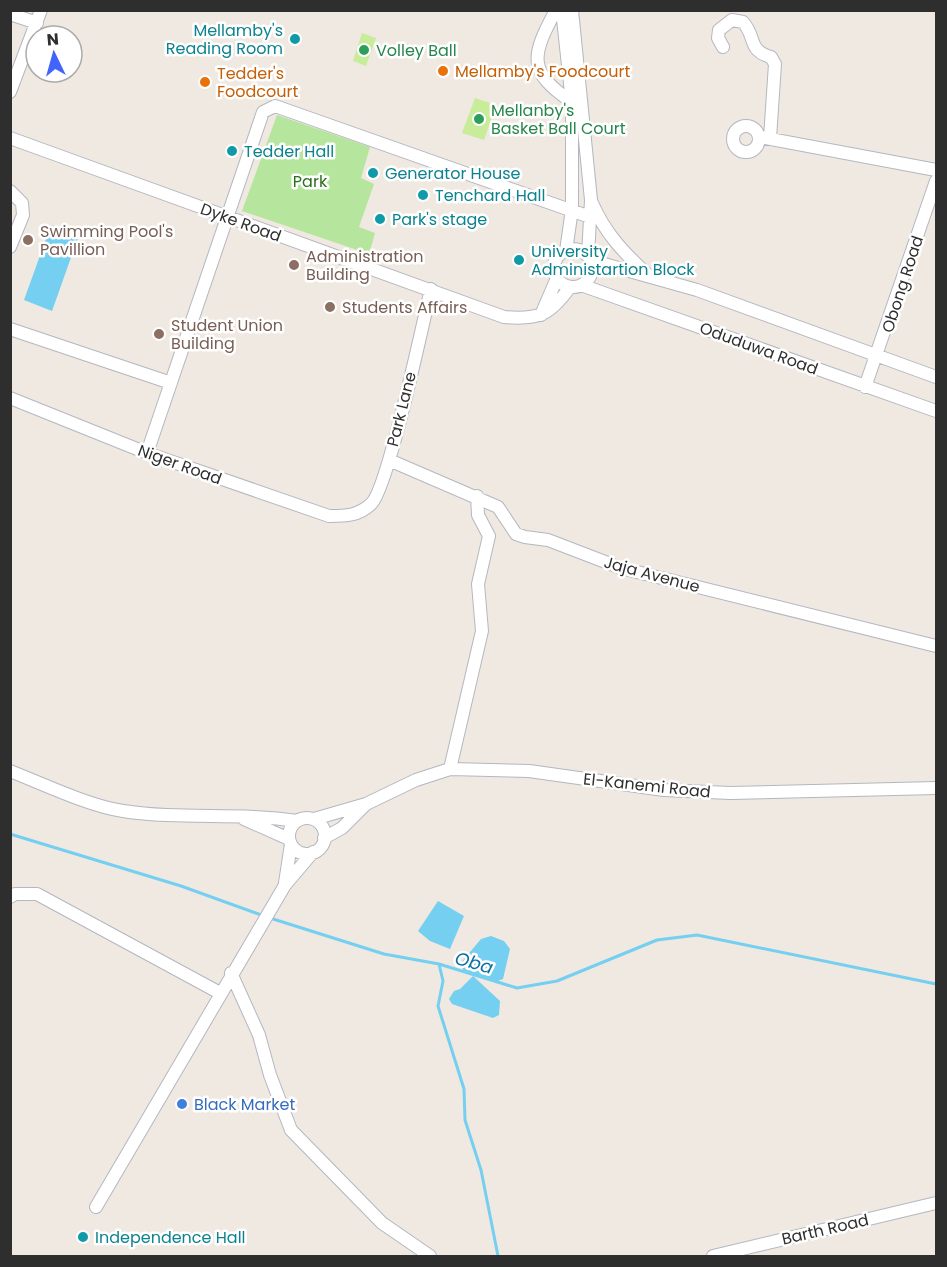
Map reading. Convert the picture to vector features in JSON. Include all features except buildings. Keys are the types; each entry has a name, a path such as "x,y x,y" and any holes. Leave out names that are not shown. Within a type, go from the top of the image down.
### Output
{"street":[{"path":"556,10 537,56 538,70 552,89 572,102"},
{"path":"562,10 572,102 572,209 566,250"},
{"path":"541,316 592,272 589,258 591,200 572,10"},
{"path":"10,14 39,17 10,92"},
{"path":"723,47 718,39 719,30 732,20 743,22 751,31 753,47 760,54 771,57 775,64 765,138 936,170"},
{"path":"147,453 229,218 263,112 269,107 275,106 590,217"},
{"name":"Dyke Road","path":"10,138 504,317 541,316"},
{"name":"Obong Road","path":"865,387 878,357 936,180"},
{"path":"10,191 22,203 23,215 10,247"},
{"path":"591,200 602,226 615,243 650,277"},
{"path":"541,316 557,278 555,265 558,256 566,250 578,250 589,258"},
{"name":"Oduduwa Road","path":"589,258 697,290 936,377"},
{"path":"557,278 575,286"},
{"name":"Oduduwa Road","path":"575,286 936,411"},
{"name":"Park Lane","path":"352,516 373,503 389,460 431,290"},
{"path":"10,329 171,383"},
{"name":"Niger Road","path":"10,398 147,453 329,516 352,516"},
{"name":"Jaja Avenue","path":"389,460 498,507 516,534 548,540 621,568 936,646"},
{"path":"450,769 482,631 478,584 489,536 478,515 477,496"},
{"name":"El-Kanemi Road","path":"314,819 366,804 416,780 450,769 529,771 686,791 936,788"},
{"path":"10,771 120,810 181,817 268,816 297,821 314,819 323,828 324,838 318,849 285,885 272,905 96,1207"},
{"name":"El-Kanemi Road","path":"324,838 342,828 366,804"},
{"path":"241,818 290,842 301,852 313,852"},
{"path":"285,885 292,827 297,821"},
{"path":"10,897 15,894 37,894 220,993"},
{"path":"231,973 246,1000 291,1130 382,1223 430,1257"},
{"name":"Barth Road","path":"713,1257 760,1251 936,1203"}],"green space":[{"name":"Volley Ball","path":"362,33 376,38 366,66 353,61"},
{"name":"Mellanby's Basket Ball Court","path":"475,98 496,105 484,140 462,133"},
{"name":"Park","path":"277,115 370,147 361,178 374,184 359,227 375,233 369,254 242,211"}],"water":[{"path":"51,225 79,235 52,311 24,300"},
{"path":"438,901 464,916 450,949 430,941 418,931"},
{"path":"491,936 504,941 510,949 503,979 495,982 464,971 460,964 481,939"},
{"path":"473,976 500,1001 499,1015 493,1018 452,1004 449,999 454,991 460,989"}],"waterway":[{"name":"Oba","path":"10,834 181,886 264,916"},
{"name":"Oba","path":"270,918 384,954 439,964 517,988 557,981 657,940 697,935 936,984"},
{"path":"439,964 443,981 438,1006 464,1089 465,1120 481,1170 498,1256"}],"place":[{"name":"Mellamby's Reading Room","path":"295,39"},
{"name":"Volley Ball","path":"364,50"},
{"name":"Mellamby's Foodcourt","path":"443,71"},
{"name":"Tedder's Foodcourt","path":"205,82"},
{"name":"Mellanby's Basket Ball Court","path":"479,119"},
{"name":"Tedder Hall","path":"232,151"},
{"name":"Generator House","path":"373,173"},
{"name":"Tenchard Hall","path":"423,195"},
{"name":"Park's stage","path":"380,219"},
{"name":"Swimming Pool's Pavillion","path":"28,240"},
{"name":"University Administartion Block","path":"519,260"},
{"name":"Administration Building","path":"294,265"},
{"name":"Students Affairs","path":"330,307"},
{"name":"Student Union Building","path":"159,334"},
{"name":"Black Market","path":"182,1104"},
{"name":"Independence Hall","path":"83,1237"}]}
